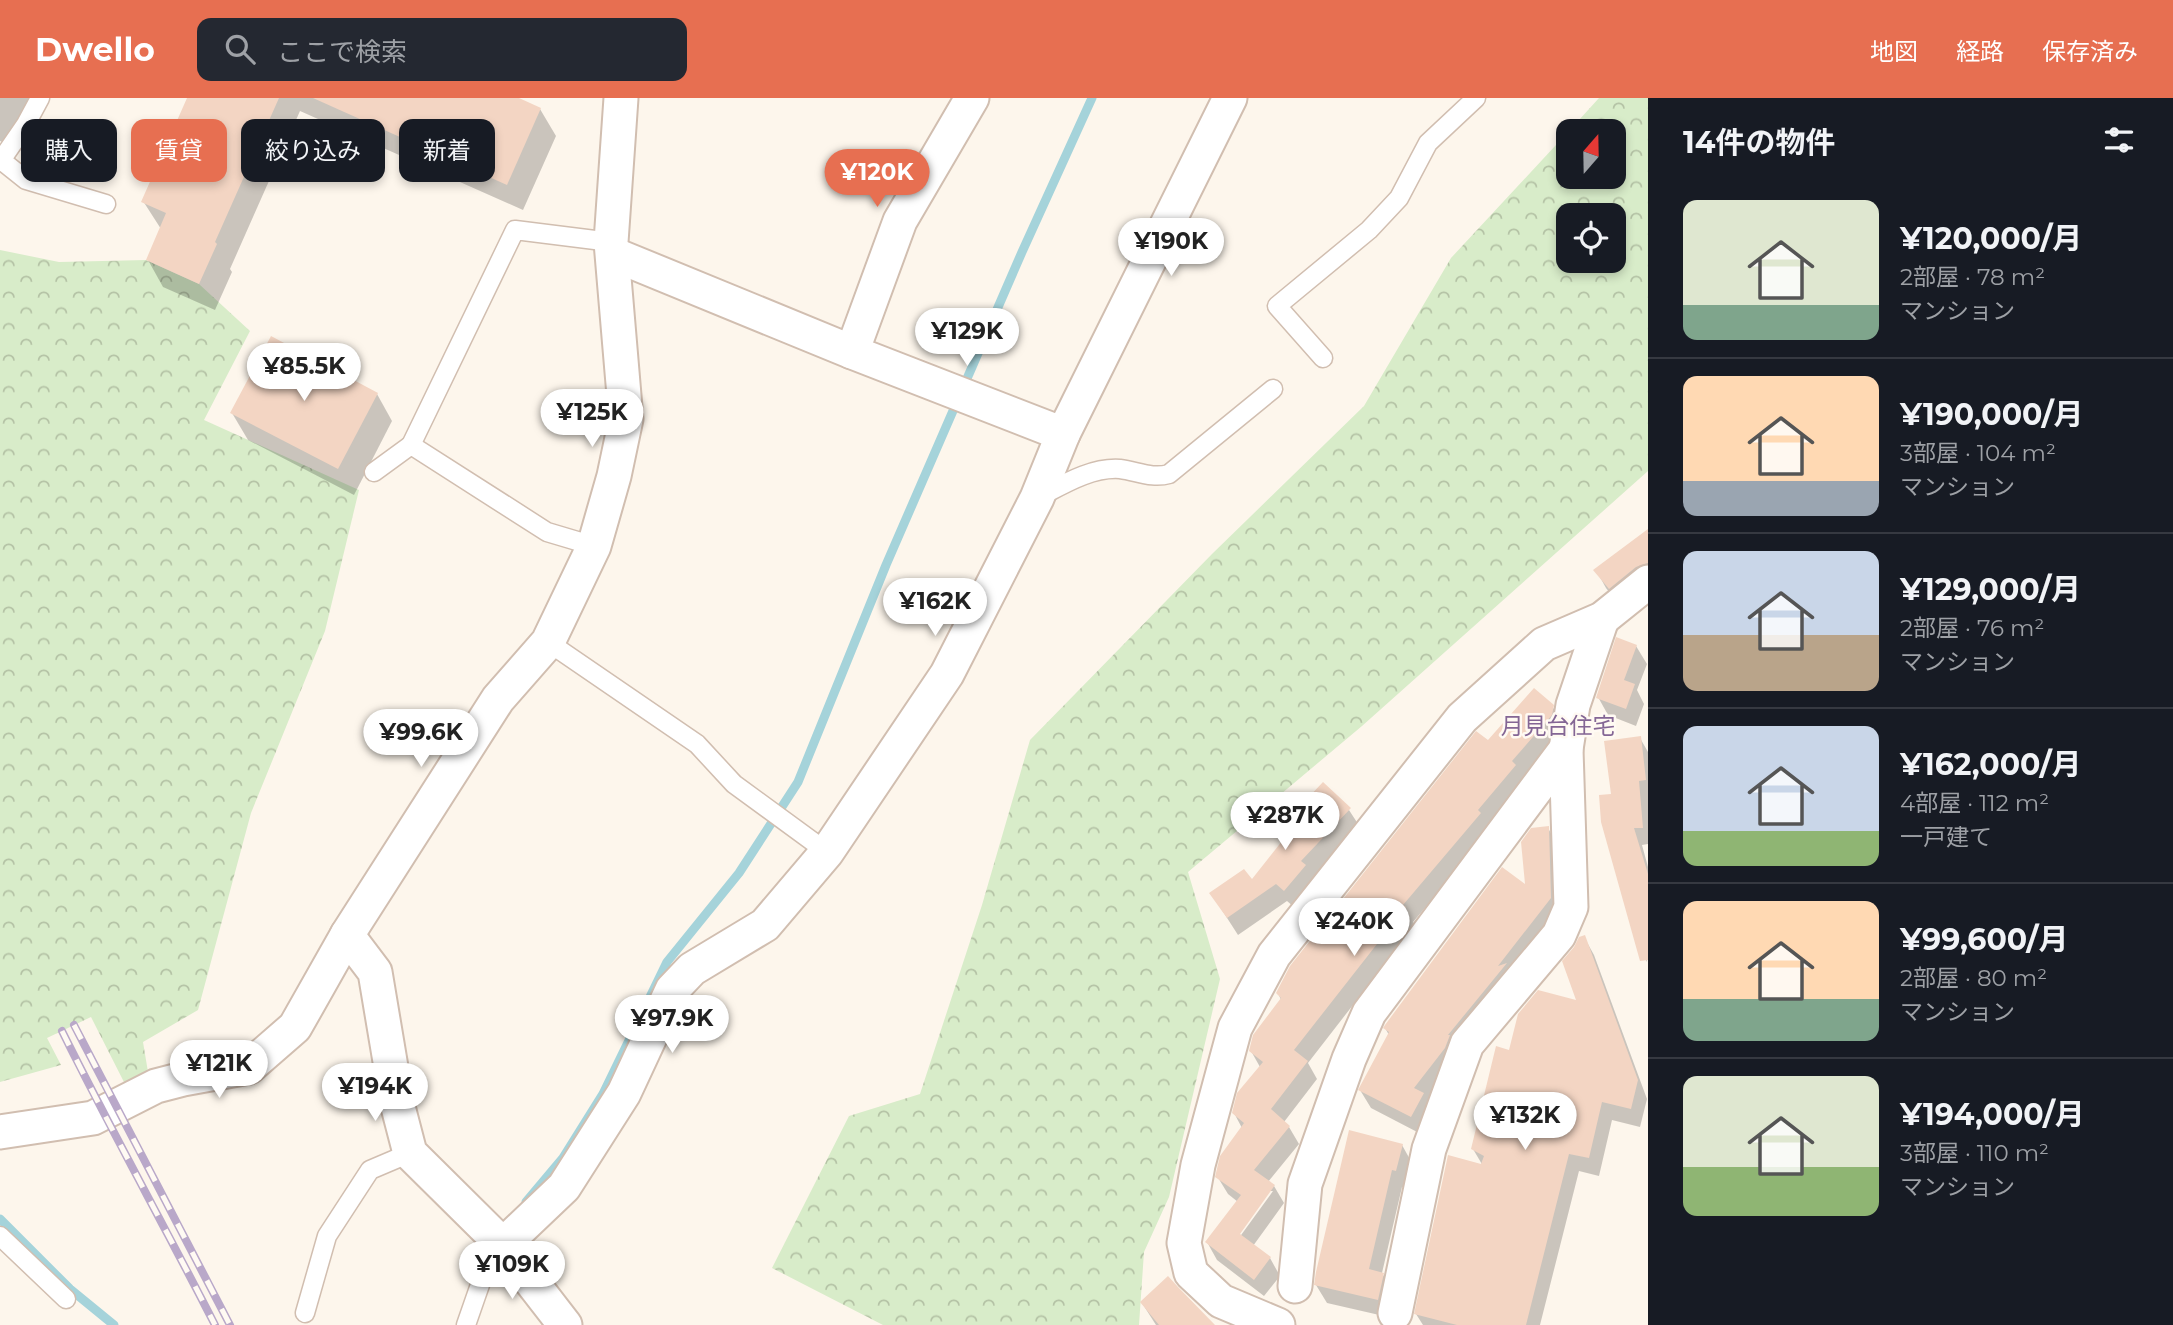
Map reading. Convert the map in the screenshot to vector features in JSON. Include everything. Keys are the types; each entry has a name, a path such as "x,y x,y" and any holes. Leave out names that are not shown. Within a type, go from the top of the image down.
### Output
{"street":[{"path":"0,1132 93,1118 156,1086 249,1068 295,1027 347,935 498,699 548,642 594,546 614,476 626,419 612,248 621,98"},
{"path":"852,352 900,221 972,98"},
{"path":"503,1245 564,1187 624,1093 672,990 692,970 765,925 827,852 947,674 1037,498 1063,435 1230,98"},
{"path":"612,248 852,352 1063,435"},
{"path":"1278,1325 1221,1301 1191,1273 1184,1243 1198,1166 1235,1028 1274,955 1462,718 1544,644 1602,619 1648,582"},
{"path":"1395,1313 1429,1150 1467,1044 1559,934 1571,907 1566,749 1573,705 1602,619"},
{"path":"1295,1286 1305,1184 1349,1059 1369,1013 1566,749"},
{"path":"347,935 375,972 397,1103 410,1153 503,1245 565,1325"}],"lane":[{"path":"40,98 1,161 26,180 106,204"},
{"path":"1323,358 1277,306 1369,230 1399,198 1428,143 1476,98"},
{"path":"374,472 411,445 515,230 612,248"},
{"path":"1037,498 1090,473 1118,469 1160,477 1169,474 1273,389"},
{"path":"411,445 547,532 594,546"},
{"path":"548,642 697,744 734,784 827,852"},
{"path":"305,1313 327,1236 370,1170 410,1153"},
{"path":"0,1236 66,1299"},
{"path":"466,1325 490,1255 503,1245"}],"green space":[{"path":"1599,98 1648,98 1648,471 1362,726 1188,872 1220,979 1169,1197 1144,1252 1139,1325 883,1325 772,1268 849,1116 920,1094 982,905 1030,740 1212,554 1364,406 1451,258 1556,145 1556,189 1626,189 1626,119 1580,119"},
{"path":"0,250 59,262 146,260 199,284 250,331 204,420 359,490 325,631 251,813 198,1010 143,1042 149,1078 128,1090 91,1017 47,1038 61,1065 0,1082"}],"building":[{"path":"187,98 279,98 270,119 241,119 242,182 199,284 146,260 166,213 141,202 150,182 227,182 227,119 178,119"},
{"path":"313,98 519,98 541,108 507,185 495,180 495,119 399,119 399,137 385,130 385,119 360,119"},
{"path":"271,336 378,393 338,469 230,413"},
{"path":"1648,529 1648,563 1636,567 1609,589 1593,570"},
{"path":"1616,637 1637,645 1624,680 1635,684 1626,709 1596,698"},
{"path":"1534,688 1554,705 1552,715 1512,761 1516,765 1478,810 1481,813 1403,905 1406,907 1294,1050 1308,1061 1271,1109 1290,1126 1254,1170 1275,1185 1240,1234 1271,1257 1254,1280 1205,1242 1241,1195 1215,1177 1220,1156 1244,1123 1232,1113 1237,1093 1263,1062 1249,1051 1253,1035 1281,998 1276,993 1290,966 1476,731 1488,740"},
{"path":"1641,736 1646,780 1639,781 1643,828 1634,828 1648,874 1648,960 1640,961 1601,822 1599,795 1611,794 1604,741"},
{"path":"1323,782 1351,808 1301,861 1306,865 1284,891 1276,884 1227,918 1209,893 1244,869 1252,879 1294,826 1287,820"},
{"path":"1549,826 1551,898 1498,966 1507,963 1448,1035 1445,1048 1414,1088 1424,1093 1411,1117 1358,1090 1389,1032 1383,1028 1385,1025 1502,867 1525,884 1521,842 1531,828"},
{"path":"1585,935 1638,1080 1631,1109 1602,1102 1589,1158 1569,1154 1526,1325 1457,1325 1414,1314 1448,1155 1481,1164 1484,1156 1471,1149 1496,1046 1509,1050 1518,1014 1538,990 1576,1000 1562,961 1579,937"},
{"path":"1349,1130 1403,1144 1396,1171 1392,1170 1369,1269 1384,1273 1378,1300 1314,1285"},
{"path":"1168,1276 1215,1325 1159,1325 1140,1302"}],"waterway":[{"path":"526,1202 563,1158 603,1094 667,962 739,873 798,782 886,565 1092,98"},
{"path":"0,1219 70,1289 114,1325"}],"railway":[{"path":"74,1025 230,1325"},
{"path":"62,1031 215,1325"}],"district":[{"name":"月見台住宅","path":"1558,726"}]}
